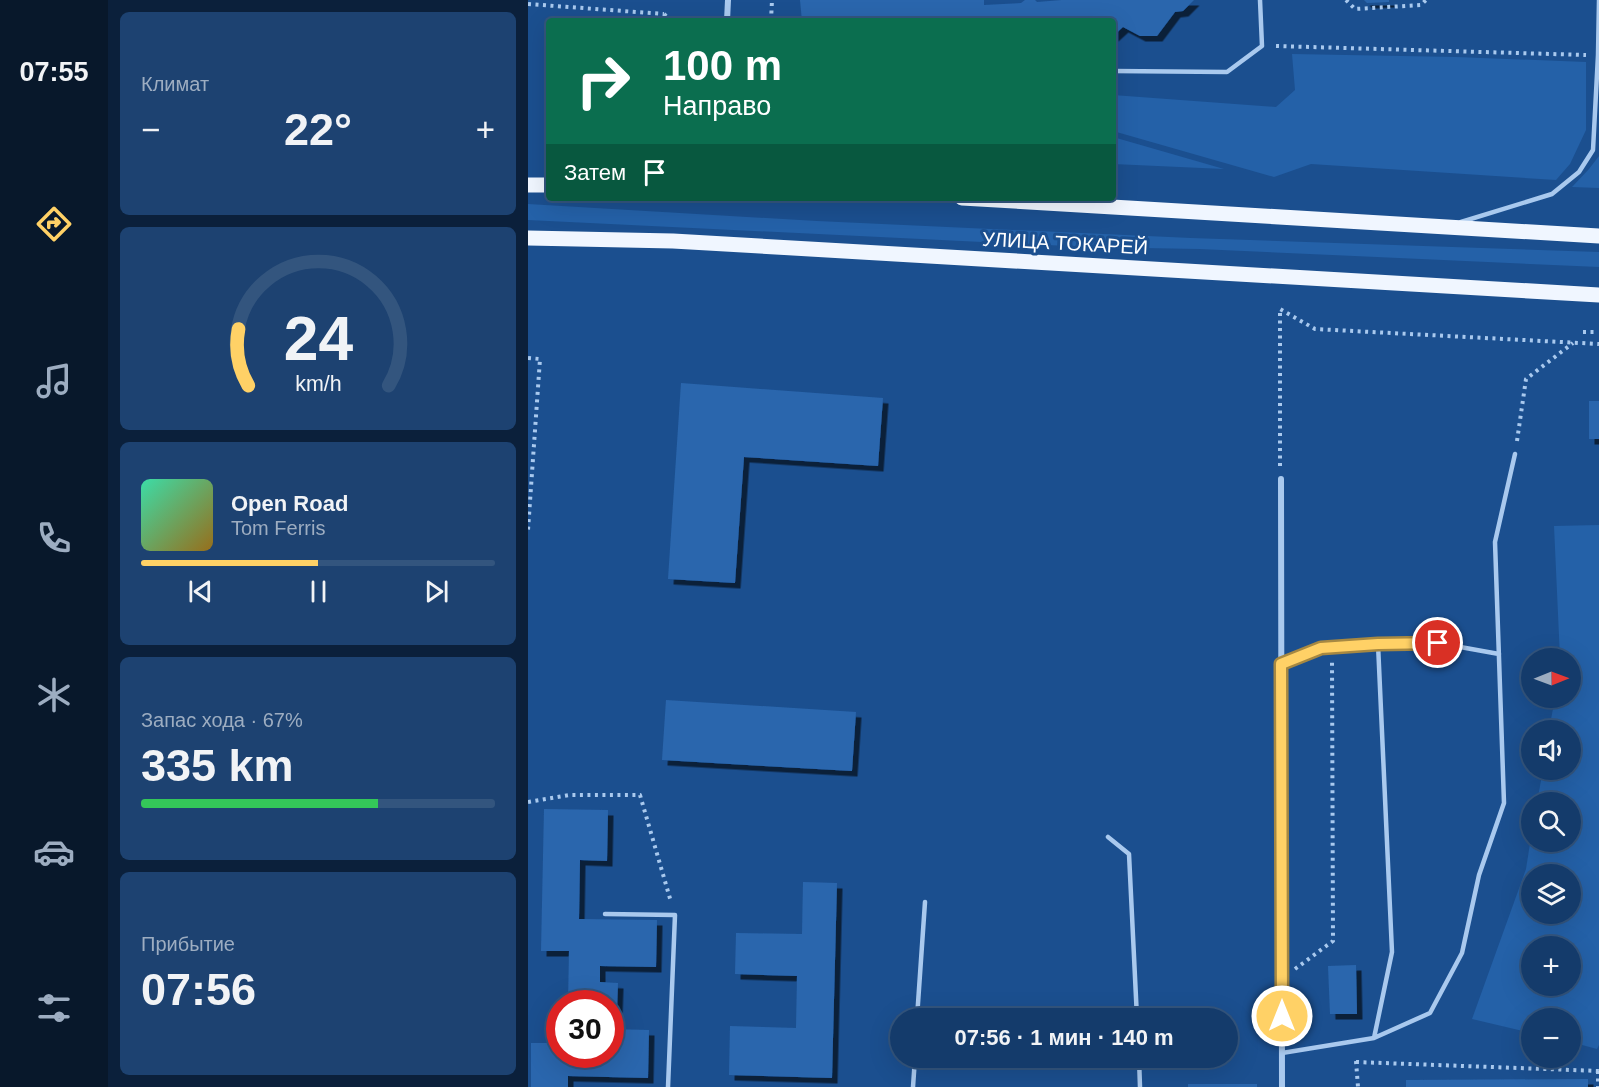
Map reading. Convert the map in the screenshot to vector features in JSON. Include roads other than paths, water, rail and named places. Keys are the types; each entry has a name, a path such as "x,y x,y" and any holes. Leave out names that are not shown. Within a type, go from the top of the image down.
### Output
{"main road":[{"path":"528,185 546,185"},
{"name":"УЛИЦА ТОКАРЕЙ","path":"1012,201 1599,236"},
{"name":"УЛИЦА ТОКАРЕЙ","path":"528,238 673,241 1599,295"}],"street":[{"path":"727,18 728,0"},
{"path":"1281,479 1282,1087"}],"lane":[{"path":"1116,71 1227,72 1262,46 1260,0"},
{"path":"1444,227 1552,194 1579,172 1593,150 1599,0"},
{"path":"1282,1053 1374,1038 1430,1013 1462,953 1479,875 1504,803 1496,542 1515,454"},
{"path":"1281,664 1321,648 1378,644 1438,643 1499,654"},
{"path":"1374,1038 1392,952 1378,644"},
{"path":"1108,837 1129,855 1137,1008"},
{"path":"918,1008 925,902"},
{"path":"605,914 675,915 668,1087"},
{"path":"913,1087 914,1068"},
{"path":"1139,1068 1140,1087"}]}
